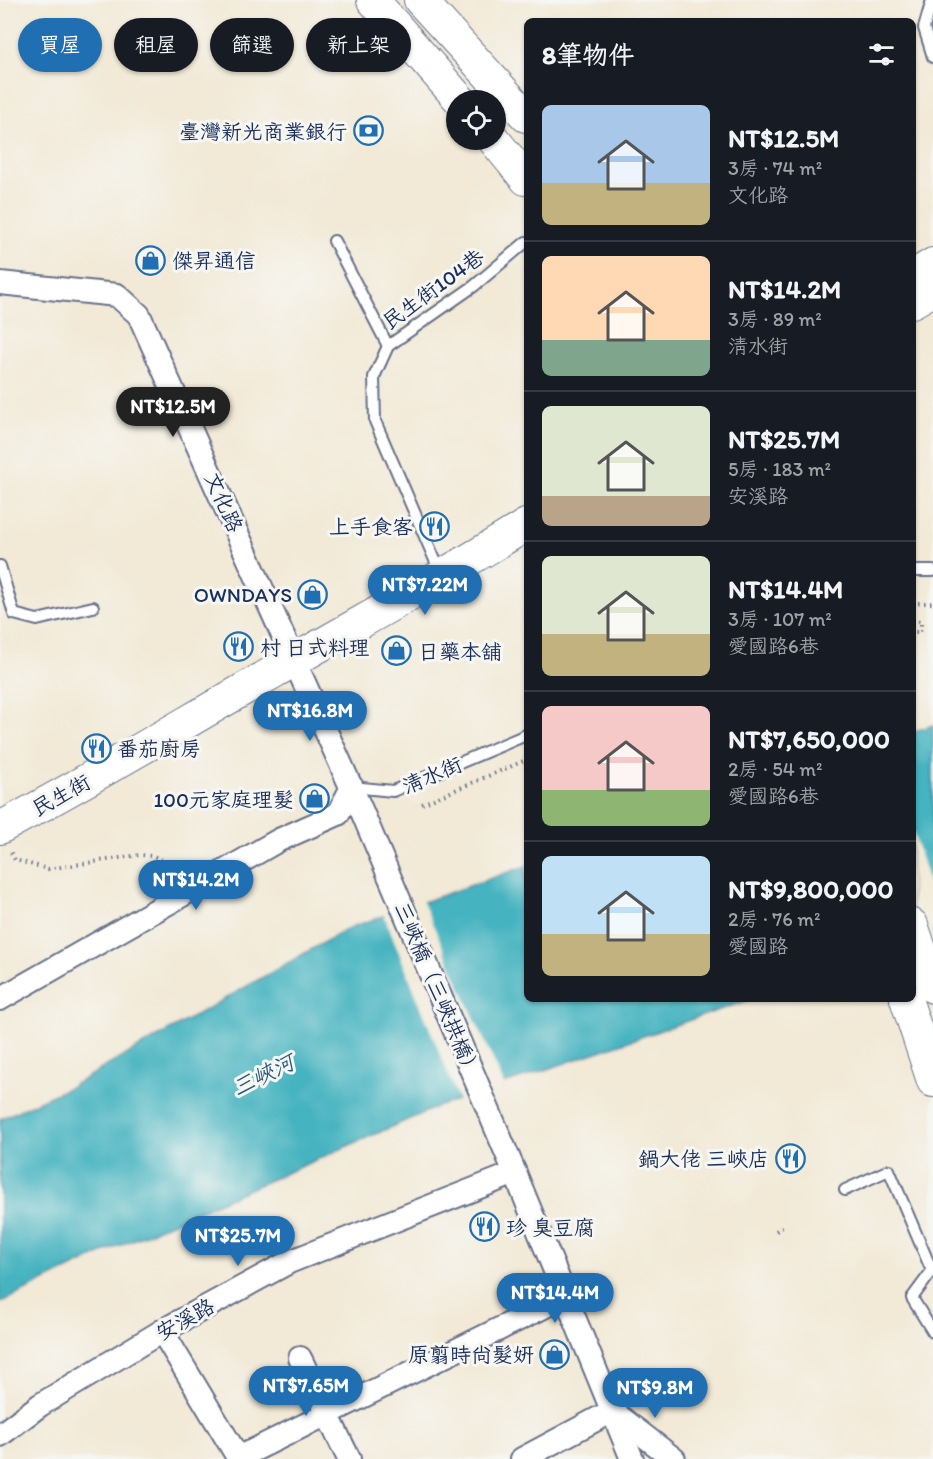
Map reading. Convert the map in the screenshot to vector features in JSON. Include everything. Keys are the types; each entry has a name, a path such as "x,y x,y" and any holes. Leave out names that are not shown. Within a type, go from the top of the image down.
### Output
{"street":[{"path":"373,0 451,90"},
{"path":"420,0 524,114"},
{"path":"502,150 524,177"},
{"path":"916,275 933,264"},
{"name":"文化路","path":"0,283 117,295 139,315 356,797"},
{"path":"916,300 933,290"},
{"name":"民生街","path":"5,839 81,784 295,660 443,578 524,526"},
{"path":"0,999 279,840 338,814 356,797"},
{"name":"三峽橋（三峽拱橋）","path":"356,797 515,1173 632,1459"},
{"path":"916,937 933,987"},
{"path":"907,1002 933,1081"},
{"name":"安溪路","path":"0,1435 40,1405 162,1331 289,1262 515,1173"},
{"path":"162,1331 238,1458 566,1296"},
{"path":"300,1358 349,1459"},
{"path":"522,1459 612,1411 674,1459"}],"lane":[{"path":"932,0 924,28 933,57"},
{"path":"334,241 388,346"},
{"name":"民生街104巷","path":"443,578 375,421 374,377 388,346 474,286 524,244"},
{"path":"0,566 14,614 36,620 93,607"},
{"path":"916,572 933,571"},
{"name":"清水街","path":"356,797 393,791 524,736"},
{"path":"844,1190 889,1170 932,1271 912,1298 933,1332"}],"path":[{"path":"916,603 933,603"},
{"path":"916,620 921,621 921,632 916,632"},
{"path":"422,804 524,761"},
{"path":"5,839 15,860 48,869 139,855 153,856 163,860 170,885"},
{"path":"776,1231 784,1226"}],"water":[{"path":"933,725 933,936 916,942 916,731"},
{"name":"三峽河","path":"524,867 524,1002 742,1002 437,1107 98,1255 0,1303 0,1119 70,1087 349,928"}],"pier":[{"path":"916,842 933,894 933,940 916,946"},
{"path":"422,900 505,1087 460,1103 383,913"}],"place":[{"name":"臺灣新光商業銀行","path":"368,131"},
{"name":"傑昇通信","path":"151,260"},
{"name":"上手食客","path":"434,526"},
{"name":"OWNDAYS","path":"313,594"},
{"name":"村 日式料理","path":"239,647"},
{"name":"日藥本舖","path":"397,651"},
{"name":"番茄廚房","path":"96,748"},
{"name":"100元家庭理髮","path":"315,799"},
{"name":"鍋大佬 三峽店","path":"790,1158"},
{"name":"珍 臭豆腐","path":"485,1227"},
{"name":"原翦時尚髮妍","path":"555,1354"}]}
